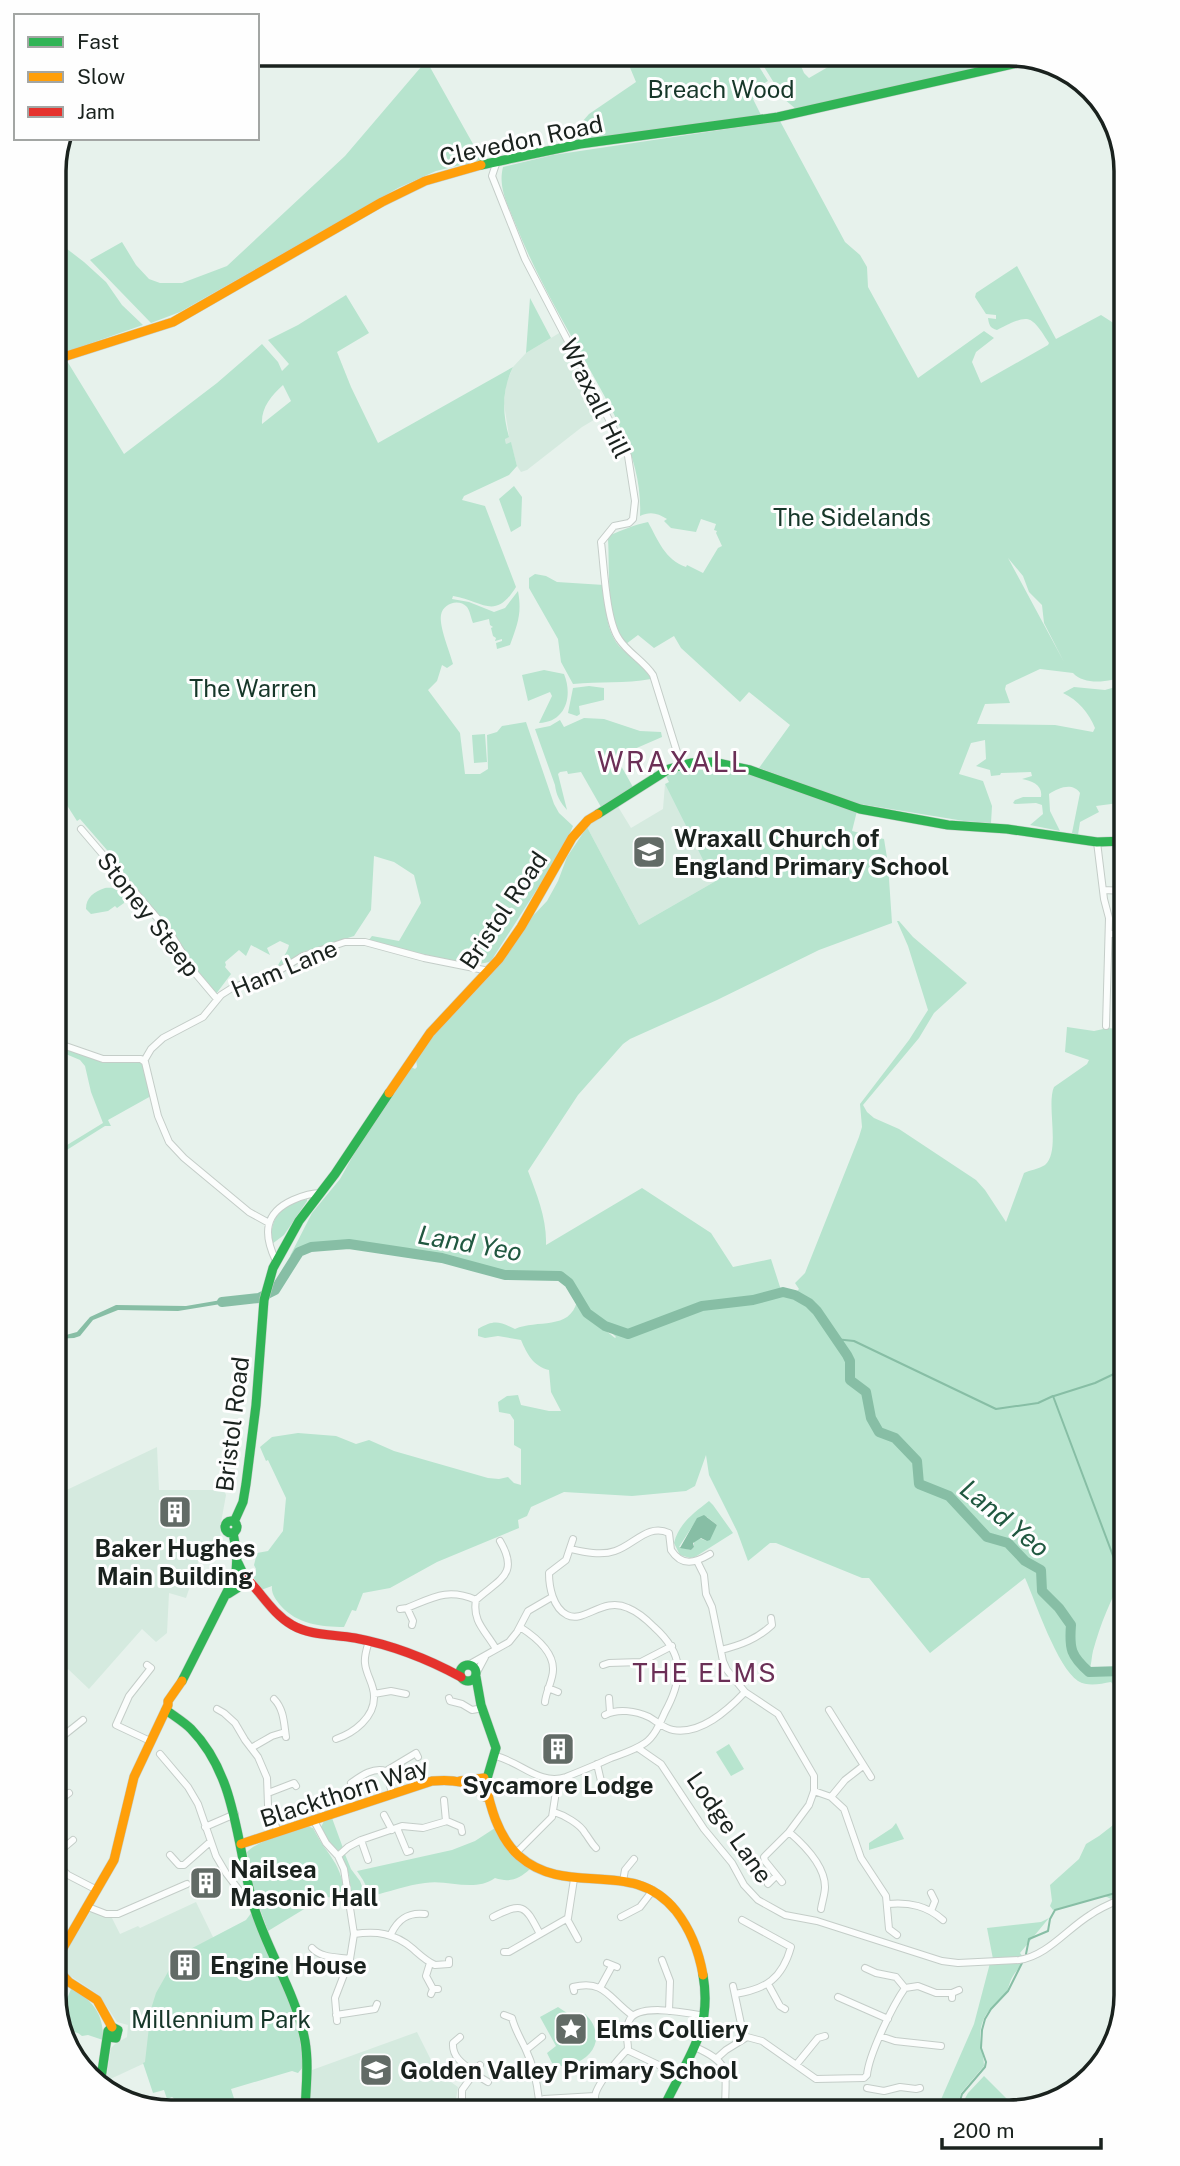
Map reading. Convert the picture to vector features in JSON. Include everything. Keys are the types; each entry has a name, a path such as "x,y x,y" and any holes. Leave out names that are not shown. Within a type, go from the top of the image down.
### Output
{"main road":[{"name":"Clevedon Road","path":"67,356 173,322 382,202 425,181 474,166 580,144 778,117 999,67"},
{"name":"Bristol Road","path":"241,1581 233,1533 227,1531 225,1526 234,1522 243,1502 257,1396 264,1300 276,1261 290,1234 430,1034 489,971 521,927 581,825 650,780 681,765 703,762 728,764 860,809 948,825 1007,829 1097,842 1114,841"},
{"path":"66,1943 114,1860 134,1777 150,1741 226,1595 241,1581 256,1588 272,1609 291,1625 301,1629 369,1641 399,1650 470,1681 476,1674"},
{"path":"433,1663 475,1667 482,1707 496,1748 495,1757 480,1783 502,1833 516,1853 541,1870 555,1875 641,1884 653,1890 677,1911 701,1963 706,1990 705,2016 695,2047 667,2100"},
{"path":"466,1665 460,1673 482,1707"},
{"path":"169,1704 201,1740 225,1784 235,1814 258,1918 284,1976 303,2030 308,2058 306,2099"},
{"name":"Blackthorn Way","path":"241,1844 432,1781 443,1779 480,1783"},
{"path":"66,1979 97,2000 106,2018 110,2036 102,2074"}],"street":[{"path":"474,166 492,176 497,161"},
{"name":"Wraxall Hill","path":"492,176 525,259 628,456 635,501 633,519 629,523 614,526 601,542 610,615 618,639 653,675 681,765"},
{"name":"Stoney Steep","path":"81,829 170,933 195,973 218,999"},
{"path":"1097,842 1109,918 1111,1005 1106,1026"},
{"path":"1103,890 1114,890"},
{"path":"1109,934 1114,934"},
{"name":"Ham Lane","path":"144,1061 151,1049 163,1038 202,1017 232,988 276,972 303,956 346,942 365,942 489,971"},
{"path":"67,1046 103,1059 144,1061 158,1116 164,1134 172,1146 249,1212 269,1223"},
{"path":"276,1261 269,1245 269,1223 275,1213 285,1204 309,1194 321,1193"},
{"path":"571,1549 611,1552 648,1533 660,1530 670,1534 670,1548 676,1557 686,1562 697,1562 710,1554"},
{"path":"495,1757 551,1780 566,1777 638,1748 651,1737 670,1702 677,1682 677,1658 666,1638 643,1617 625,1606 606,1605 584,1615 572,1617 563,1612 552,1597 548,1573 565,1562 573,1539"},
{"path":"492,1651 476,1619 474,1609 476,1600 503,1578 507,1571 508,1557 501,1544 495,1550"},
{"path":"697,1562 704,1575 705,1592 712,1607 727,1670 746,1692 779,1716 811,1770 814,1791 809,1805 789,1832 764,1857 779,1879 768,1884"},
{"path":"412,1625 413,1621 404,1609 446,1593 461,1594 476,1600"},
{"path":"466,1665 511,1640 531,1609 552,1597"},
{"path":"721,1650 746,1643 772,1621 780,1630"},
{"path":"520,1627 538,1638 552,1661 553,1672 545,1702"},
{"path":"342,1740 367,1718 373,1706 374,1694 365,1662 369,1641"},
{"path":"603,1665 613,1660 641,1662 672,1646"},
{"path":"476,1674 492,1651"},
{"path":"147,1665 151,1668 130,1695 116,1725 150,1741"},
{"path":"548,1688 558,1692"},
{"path":"374,1694 391,1691 406,1694"},
{"path":"609,1698 608,1714 638,1713 675,1730 695,1728 727,1710 746,1692"},
{"path":"449,1699 473,1710 482,1707"},
{"path":"251,1748 272,1736 286,1735 277,1700"},
{"path":"216,1709 226,1711 266,1775 269,1808 278,1832"},
{"path":"829,1710 871,1777"},
{"path":"66,1733 83,1720"},
{"name":"Lodge Lane","path":"638,1748 661,1764 704,1829 732,1863 744,1885 770,1909 785,1915 817,1921 942,1961 957,1963 1025,1959 1045,1950 1088,1916 1114,1903"},
{"path":"353,1779 376,1770 386,1771 416,1753 418,1757"},
{"path":"160,1754 184,1776 198,1804 210,1842 245,1898"},
{"path":"597,1764 606,1787"},
{"path":"831,1797 845,1780 863,1766"},
{"path":"386,1771 393,1793"},
{"path":"268,1793 295,1783"},
{"path":"516,1853 554,1812 557,1784"},
{"path":"814,1791 831,1797 845,1812 861,1858 883,1888 888,1904 889,1929"},
{"path":"442,1804 446,1821"},
{"path":"554,1812 563,1815 584,1831 596,1848"},
{"path":"205,1827 235,1814"},
{"path":"388,1818 407,1852 410,1851"},
{"path":"313,1819 326,1843 338,1856 347,1880 354,1934 350,1959 336,1995 337,2018 377,2010"},
{"path":"338,1856 347,1847 362,1840 407,1826 423,1828 446,1821 463,1828"},
{"path":"789,1832 807,1848 820,1870 825,1885 821,1909"},
{"path":"66,1851 73,1840"},
{"path":"362,1840 368,1860"},
{"path":"583,1847 589,1841"},
{"path":"170,1855 178,1868 187,1864 210,1842"},
{"path":"356,1855 365,1852"},
{"path":"623,1881 625,1870 633,1863"},
{"path":"66,1874 97,1891"},
{"path":"574,1879 567,1919 575,1936"},
{"path":"88,1907 118,1914 187,1884"},
{"path":"625,1917 640,1907 653,1890"},
{"path":"932,1893 935,1901 932,1911"},
{"path":"822,1899 831,1902"},
{"path":"888,1904 908,1903 932,1911 943,1920"},
{"path":"494,1914 512,1908 523,1909 540,1934"},
{"path":"391,1934 403,1918 412,1914 426,1914"},
{"path":"508,1954 567,1919"},
{"path":"735,1994 753,1991 768,1984 779,1974 791,1943 743,1920"},
{"path":"880,1931 889,1929 898,1935"},
{"path":"354,1934 391,1934 430,1963 436,1966 451,1964"},
{"path":"313,1952 350,1959"},
{"path":"663,1959 670,1981 669,2011"},
{"path":"430,1963 426,1976 434,1990"},
{"path":"600,1988 612,1965"},
{"path":"864,1968 895,1976 905,1988"},
{"path":"768,1984 781,2008"},
{"path":"574,1991 573,1987 594,1985 632,2015"},
{"path":"733,1986 744,2038"},
{"path":"905,1988 918,1986 954,1994"},
{"path":"905,1988 880,2036 866,2077 867,2089 882,2091 900,2087 917,2090"},
{"path":"838,1997 888,2020"},
{"path":"632,2015 649,2011 669,2011 705,2016"},
{"path":"504,2015 514,2016 515,2030 536,2075 539,2099"},
{"path":"595,2096 612,2065 627,2050 626,2030 632,2015"},
{"path":"796,2065 821,2035"},
{"path":"880,2036 895,2041 937,2043"},
{"path":"526,2050 542,2037"},
{"path":"460,2038 450,2041 457,2057 488,2082"},
{"path":"717,2058 744,2038 763,2041 819,2080 866,2077"},
{"path":"695,2047 722,2063 726,2074 725,2100"},
{"path":"627,2050 665,2068 667,2064"},
{"path":"462,2099 462,2092 480,2065"},
{"path":"547,2099 595,2096"}],"shaded area":[{"path":"561,332 604,414 521,472 511,443 506,444 505,438 509,436 504,404 506,384 513,367 526,353"},
{"name":"Wraxall Church of England Primary School","path":"665,784 714,882 639,925 587,827 617,805 631,828 663,809"},
{"path":"233,1298 233,1302 178,1311 118,1310 93,1320 80,1336 66,1338 66,1335 77,1332 90,1317 116,1305 186,1306"},
{"path":"157,1447 159,1490 224,1490 226,1495 220,1528 222,1560 199,1560 186,1598 169,1593 167,1633 156,1642 142,1629 89,1689 68,1669 66,1670 66,1490"},
{"path":"704,1515 717,1525 710,1540 701,1538 693,1543 691,1550 680,1548 697,1518"},
{"path":"196,1902 213,1937 147,2062 109,2079 107,2078 111,2048 127,2037 128,2025 117,2022 99,1995 66,1973 66,1951 94,1906 109,1912 120,1934 138,1926 140,1928"},
{"name":"Golden Valley Primary School","path":"417,2032 431,2060 448,2080 458,2087 456,2099 310,2099 312,2070"}],"green space":[{"path":"430,66 482,160 436,171 398,188 180,312 151,323 90,260 122,242 136,265 149,279 160,283 182,283 227,266 345,156 421,67"},
{"name":"Breach Wood","path":"630,67 759,67 768,81 754,89 758,96 753,99 761,115 575,141 582,122 589,114 636,82"},
{"name":"Breach Wood","path":"764,67 801,67 809,78 828,67 986,67 796,109 784,99"},
{"name":"The Sidelands","path":"780,121 845,242 860,255 867,267 868,287 918,378 984,331 994,338 976,352 972,362 981,383 1048,345 1037,326 1028,319 1016,321 997,330 993,328 988,318 996,319 996,315 986,314 975,297 976,293 1017,266 1056,339 1101,315 1114,323 1114,679 1091,681 1073,673 1040,669 1006,685 1010,703 985,704 977,724 1055,725 1093,732 1095,728 1086,712 1063,693 1074,687 1105,690 1114,687 1114,804 1096,806 1099,812 1080,822 1078,835 1072,833 1080,793 1065,787 1049,794 1050,811 1060,831 1030,825 1043,814 1042,805 1013,803 1023,797 1041,797 1039,787 1022,779 1032,776 1031,772 991,776 990,770 976,766 986,759 985,740 971,743 959,774 983,781 992,806 991,823 854,803 759,768 790,725 749,692 740,702 681,648 674,636 654,648 638,635 626,644 619,634 612,609 609,580 610,535 648,522 663,549 673,560 703,573 718,548 722,546 717,531 714,530 716,524 701,519 696,532 671,528 664,521 667,519 657,514 640,516 636,474 624,435 522,241 502,188 503,167 553,155","holes":["1008,558 1023,576 1029,592 1042,605 1044,623 1064,662"]},
{"path":"67,249 106,282 122,305 143,325 67,352"},
{"name":"The Warren","path":"346,295 369,333 337,352 378,443 513,367 505,392 504,410 509,437 505,439 506,444 511,442 517,466 509,475 464,496 462,500 485,506 516,587 502,603 495,606 453,596 452,599 469,602 494,612 505,608 518,591 520,606 517,624 510,645 497,649 496,643 502,639 495,641 489,619 473,623 464,604 456,602 445,607 441,620 453,664 447,668 442,665 437,681 428,690 460,733 465,774 480,774 488,769 487,735 497,732 502,726 526,722 554,804 573,826 564,847 491,961 481,964 450,961 368,941 372,936 399,941 421,903 414,875 394,862 374,856 371,910 354,936 306,951 277,968 289,945 280,941 267,948 270,955 251,945 246,956 239,950 225,962 225,967 231,974 216,994 118,868 120,865 80,819 77,821 67,805 67,361 124,454 217,383 262,344 278,362 282,371 289,364 268,340","holes":["283,385 291,401 262,424 268,403"]},
{"path":"530,298 551,338 526,353"},
{"path":"514,486 522,497 521,526 511,532 499,499"},
{"path":"535,574 557,582 604,585 607,617 614,639 645,669 651,679 573,684 561,662 558,639 529,588 529,578"},
{"path":"544,670 564,674 568,691 561,713 548,722 539,723 552,696 550,692 528,701 522,675"},
{"path":"573,688 604,688 604,700 579,706 580,714 577,716 568,713"},
{"path":"584,718 604,719 640,731 661,732 662,737 616,757 633,787 601,807 581,772 560,772 558,774 567,810 557,795 535,729 550,726 560,720 564,727"},
{"path":"485,734 487,762 474,763 472,735"},
{"path":"692,767 721,768 748,774 857,811 852,831 884,839 892,923 819,950 623,1044 578,1095 528,1171 543,1216 546,1245 642,1188 711,1233 733,1267 771,1259 781,1290 796,1292 799,1289 795,1283 805,1273 859,1137 862,1127 860,1104 909,1040 928,1010 908,946 897,921 967,983 934,1013 919,1038 863,1105 874,1118 899,1129 976,1180 1006,1222 1024,1173 1045,1165 1050,1158 1054,1087 1089,1060 1065,1052 1067,1027 1094,1031 1114,1029 1114,1596 1096,1641 1088,1672 1114,1673 1114,1685 1111,1682 1086,1684 1070,1674 1055,1649 1025,1578 930,1653 869,1578 862,1578 776,1543 770,1543 748,1561 737,1531 709,1475 706,1455 695,1486 686,1491 632,1496 564,1492 531,1507 527,1516 518,1520 519,1528 437,1562 390,1588 363,1593 356,1611 352,1610 344,1627 318,1625 294,1617 277,1601 272,1586 261,1590 253,1577 257,1553 268,1551 283,1531 286,1498 260,1447 272,1437 298,1433 336,1436 356,1444 369,1440 394,1451 488,1478 508,1477 521,1485 521,1449 514,1445 514,1420 510,1414 499,1412 498,1402 507,1396 518,1395 521,1405 561,1411 551,1392 549,1370 528,1355 521,1340 498,1336 485,1338 478,1336 478,1329 492,1323 515,1329 560,1320 567,1317 577,1301 585,1314 616,1337 579,1301 567,1280 558,1275 514,1275 445,1257 356,1244 312,1248 290,1256 312,1213 340,1179 364,1136 411,1067 417,1067 416,1059 434,1035 499,966 529,920 547,901 567,857 587,827 639,925 714,882 665,784 669,782 666,776"},
{"path":"105,888 120,892 124,896 124,903 108,911 91,914 86,909 87,901 94,893"},
{"path":"67,1048 105,1062 143,1062 151,1096 108,1120 111,1126 105,1126 66,1150 66,1145 103,1123 91,1092 85,1066 80,1060 67,1054"},
{"path":"307,1199 284,1235 272,1244 273,1227 279,1214 290,1204"},
{"path":"709,1501 733,1533 695,1557 680,1555 674,1543 679,1530","holes":["707,1517 717,1525 707,1541 699,1538 694,1540 691,1550 679,1547 697,1519"]},
{"path":"729,1744 744,1769 731,1776 716,1752"},
{"path":"332,1818 343,1848 339,1851 327,1842 321,1827 324,1821"},
{"path":"896,1823 904,1839 869,1850 869,1843"},
{"path":"1114,1824 1114,1897 1111,1899 1105,1896 1053,1910 1050,1906 1050,1885 1079,1859 1086,1844"},
{"path":"307,1826 313,1828 338,1868 345,1898 324,1897 268,1931 255,1895 247,1852 267,1840"},
{"path":"495,1828 530,1869 518,1878 495,1878 478,1885 425,1883 371,1896 357,1871 452,1850 475,1841"},
{"path":"344,1852 366,1897 352,1899 349,1875 341,1856"},
{"name":"Millennium Park","path":"252,1912 290,2004 298,2029 304,2066 298,2073 292,2071 231,2089 234,2099 167,2099 164,2090 153,2093 143,2063 156,1993 177,1956 246,1920"},
{"path":"1049,1918 1020,1953 1023,1957 993,1959 987,1928 1041,1922"},
{"path":"1021,1962 1007,1991 983,2021 980,2038 984,2066 961,2093 959,2100 941,2100 974,2024 990,1963"},
{"path":"71,1989 91,2003 102,2023 103,2040 73,2032 67,1999"},
{"path":"558,2007 573,2017 585,2014 595,2029 596,2036 595,2044 587,2056 571,2065 554,2067 547,2053 556,2046 540,2017"},
{"path":"984,2076 1008,2100 964,2100"}],"waterway":[{"name":"Land Yeo","path":"222,1302 259,1298 275,1290 299,1252 311,1247 349,1244 442,1258 505,1275 560,1276 569,1283 587,1313 605,1326 628,1334 702,1306 753,1300 783,1292 795,1295 817,1311 847,1355 850,1361 850,1380 866,1392 871,1418 879,1432 895,1438 917,1461 919,1484 949,1496 987,1537 1008,1543 1025,1561 1041,1570 1042,1591 1071,1625 1072,1652 1078,1661 1089,1672 1114,1671"},
{"path":"835,1339 854,1341 996,1409 1038,1403 1053,1396 1114,1558"},
{"path":"1054,1396 1114,1374"},
{"path":"1026,1954 1029,1939 1048,1931 1055,1910 1114,1893"},
{"path":"960,2100 962,2094 985,2067 981,2048 985,2019 1008,1991 1022,1963"}],"traffic: fast":[{"path":"481,165 580,144 778,117 1000,67"},
{"path":"598,814 669,769 691,763 713,762 750,770 860,809 948,825 1007,829 1097,842 1114,841"},
{"path":"234,1522 243,1502 246,1484 256,1405 264,1300 273,1268 299,1221 335,1174 389,1093"},
{"path":"231,1521 237,1527 231,1533 225,1527 231,1521"},
{"path":"182,1681 236,1574 237,1554 233,1533"},
{"path":"228,1594 247,1582 238,1563"},
{"path":"465,1665 471,1665 476,1673 474,1679 465,1681 460,1676 460,1670 465,1665"},
{"path":"476,1677 481,1705 496,1748 486,1782"},
{"path":"166,1710 191,1729 206,1748 227,1791 254,1907 301,2023 307,2058 306,2099"},
{"path":"668,2100 701,2029 705,1995 703,1975"},
{"path":"102,2073 108,2031 112,2027 118,2030 116,2038 108,2037"}],"traffic: slow":[{"path":"67,356 173,322 382,202 425,181 481,165"},
{"path":"389,1093 430,1033 499,959 521,927 572,838 588,820 598,814"},
{"path":"66,1943 114,1860 134,1777 168,1701 182,1681"},
{"path":"460,1781 484,1778 492,1809 505,1839 519,1856 538,1868 558,1875 640,1885 659,1895 686,1925 703,1975"},
{"path":"241,1844 432,1781 461,1782 474,1787 485,1797"},
{"path":"66,1979 97,2000 112,2027"}],"traffic: jam":[{"path":"247,1579 279,1615 299,1629 383,1645 423,1659 461,1677"}],"place":[{"name":"Wraxall Church of England Primary School","path":"649,852"},
{"name":"Baker Hughes Main Building","path":"175,1512"},
{"name":"Sycamore Lodge","path":"558,1749"},
{"name":"Nailsea Masonic Hall","path":"206,1883"},
{"name":"Engine House","path":"185,1965"},
{"name":"Elms Colliery","path":"571,2029"},
{"name":"Golden Valley Primary School","path":"376,2070"}],"district":[{"name":"WRAXALL","path":"673,761"},
{"name":"THE ELMS","path":"705,1672"}]}
